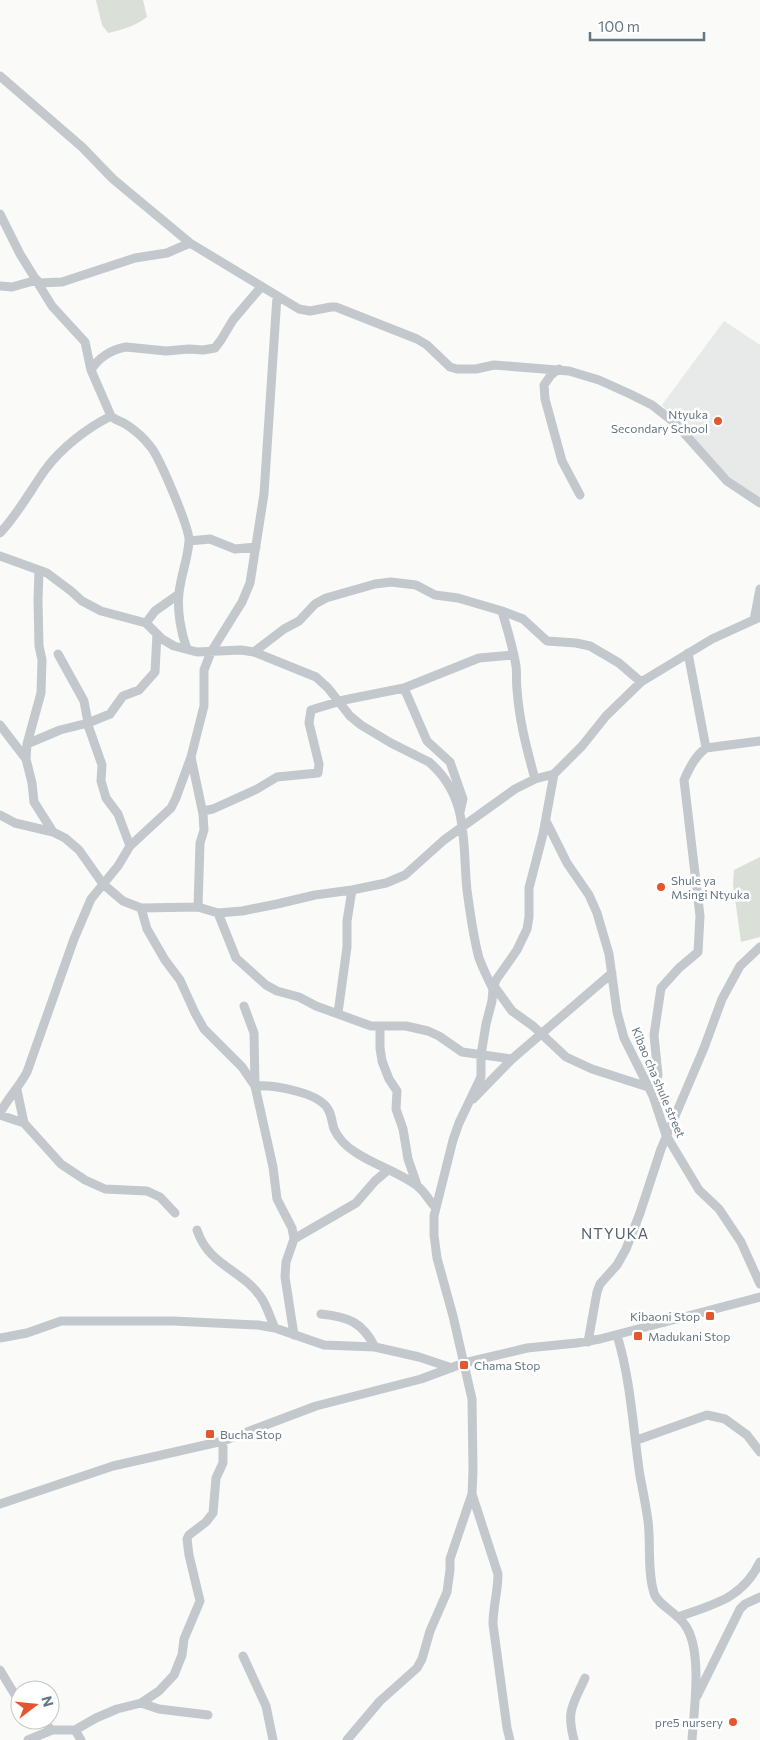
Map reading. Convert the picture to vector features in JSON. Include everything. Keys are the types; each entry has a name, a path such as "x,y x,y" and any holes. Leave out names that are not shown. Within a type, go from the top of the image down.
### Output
{"street":[{"path":"0,76 86,151 113,179 190,243 299,309 304,311 336,307 417,339 427,345 450,367 456,369 476,369 494,365 559,369 569,370 598,380 652,406 675,423 727,481 760,503"},
{"path":"0,214 20,254 54,308 85,342 92,370 111,416 115,420 126,424 151,447 165,473 189,534 179,594 183,639 187,650"},
{"path":"0,286 12,287 38,281 62,282 135,258 167,253 190,243"},
{"path":"92,370 102,358 126,346 166,351 215,348 233,320 262,287"},
{"path":"174,1213 160,1197 147,1191 105,1189 85,1180 61,1164 24,1123 0,1114 5,1103 17,1090 27,1072 74,939 91,899 118,866 130,846 171,808 191,757 204,706 204,670 210,652 242,602 250,583 264,494 277,296"},
{"path":"559,369 551,375 544,385 545,399 562,461 580,495"},
{"path":"0,533 55,459 86,432 111,416"},
{"path":"189,541 210,539 235,549 256,548"},
{"path":"0,556 39,570 57,580 92,607 146,622 162,640 174,646 187,650 210,652 241,650 254,652 316,677 328,688 350,716 377,736 430,762 450,789 464,825 467,888 474,936 479,958 493,988 512,1010 533,1026 540,1035 566,1057 650,1092 658,1075 654,1036 661,988 679,968 698,952 700,916 684,780 700,752 706,748 760,741"},
{"path":"39,570 39,646 42,660 41,693 27,744 26,759 32,783 34,802 53,832"},
{"path":"254,652 284,629 298,621 315,604 326,598 375,584 391,582 410,584 435,595 458,598 502,611 522,620 547,641 576,642 590,646 618,663 641,682"},
{"path":"0,815 15,823 53,832 65,838 79,850 103,884 123,901 141,908 198,907 218,913 277,904 315,895 386,883 405,875 444,840 514,789 535,779 554,774 582,746 606,716 641,682 712,639 757,619 760,589"},
{"path":"146,622 155,611 179,594"},
{"path":"502,611 517,669 516,690 522,728 535,779"},
{"path":"27,744 60,730 88,723 113,712 123,696 139,690 154,674 157,634"},
{"path":"688,653 706,748"},
{"path":"58,654 84,701 88,723 100,757 101,781 104,791 118,814 130,846"},
{"path":"203,811 214,809 257,789 277,777 318,773 319,764 309,723 311,710 344,700 404,688 479,658 514,655"},
{"path":"404,688 426,741 450,762 463,799 460,813"},
{"path":"0,726 26,759"},
{"path":"191,757 203,811 204,830 200,843 198,907"},
{"path":"347,1740 380,1701 417,1668 430,1630 447,1592 450,1559 472,1494 472,1399 435,1245 433,1225 453,1140 481,1077 481,1055 493,988 501,972 517,950 527,929 529,917 528,888 538,860 554,774"},
{"name":"Kibao cha shule street","path":"546,820 567,863 589,895 603,927 617,1012 624,1038 650,1092 666,1136 699,1190 719,1209 741,1242 760,1284"},
{"path":"338,1013 352,890"},
{"path":"141,908 147,929 165,960 180,980 204,1029 242,1067 255,1086"},
{"path":"218,913 236,958 262,982 277,991 299,997 316,1006 372,1026 406,1026 428,1031 440,1036 462,1052 512,1060"},
{"path":"588,1342 600,1284 617,1266 626,1249 666,1136 704,1048 722,999 740,966 760,946"},
{"path":"467,1106 512,1060 612,973"},
{"path":"244,1006 254,1033 255,1086 271,1154 277,1199 292,1228 294,1238 286,1262 285,1277 294,1335"},
{"path":"380,1026 382,1061 389,1079 397,1091 396,1109 403,1129 408,1159 417,1185"},
{"path":"255,1086 286,1088 319,1101 329,1110 335,1132 342,1141 354,1151 417,1185 436,1208"},
{"path":"17,1090 24,1123"},
{"path":"294,1238 356,1203 375,1181 388,1170"},
{"path":"197,1230 202,1243 212,1255 252,1287 261,1297 275,1328"},
{"path":"0,1504 114,1466 224,1441 316,1406 421,1379 464,1363 527,1348 588,1342 760,1297"},
{"path":"321,1314 337,1316 356,1323 370,1338 375,1347"},
{"path":"0,1338 27,1333 61,1321 173,1321 275,1328 324,1345 375,1347 418,1357 452,1368"},
{"path":"618,1335 631,1397 640,1476 648,1523 654,1594 659,1602 672,1610 685,1625 695,1654 695,1701 692,1740"},
{"path":"636,1440 707,1415 716,1416 732,1424 746,1435 760,1452"},
{"path":"60,1730 75,1730 117,1709 141,1703 159,1691 174,1674 182,1655 184,1639 200,1601 187,1539 189,1535 206,1522 212,1513 216,1478 223,1463 224,1441"},
{"path":"472,1494 498,1574 498,1586 493,1608 493,1624 510,1740"},
{"path":"678,1618 725,1600 734,1594 750,1580 760,1562"},
{"path":"695,1701 740,1610 745,1604 760,1597"},
{"path":"243,1656 266,1706 273,1740"},
{"path":"0,1670 10,1687"},
{"path":"574,1740 570,1712 585,1678"},
{"path":"141,1703 158,1709 208,1715"},
{"path":"28,1740 52,1730"},
{"path":"75,1730 81,1740"}],"shaded area":[{"path":"96,0 143,0 147,17 138,23 108,33 102,25"},
{"name":"Ntyuka Secondary School","path":"724,321 760,345 760,498 731,478 662,405"},
{"path":"760,857 760,937 741,942 733,884 734,870"}],"place":[{"name":"Ntyuka Secondary School","path":"718,421"},
{"name":"Shule ya Msingi Ntyuka","path":"661,887"},
{"name":"Kibaoni Stop","path":"710,1316"},
{"name":"Madukani Stop","path":"638,1336"},
{"name":"Chama Stop","path":"464,1365"},
{"name":"Bucha Stop","path":"210,1434"},
{"name":"pre5 nursery","path":"733,1722"}],"district":[{"name":"NTYUKA","path":"615,1233"}]}
